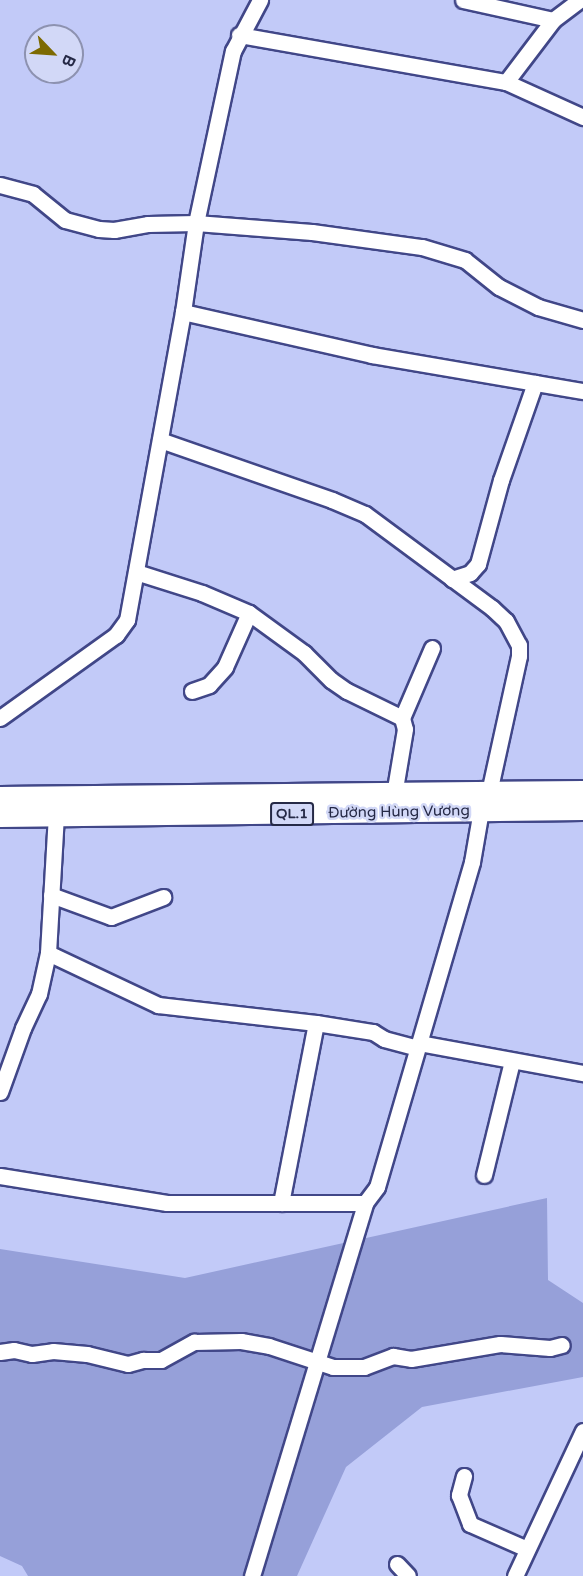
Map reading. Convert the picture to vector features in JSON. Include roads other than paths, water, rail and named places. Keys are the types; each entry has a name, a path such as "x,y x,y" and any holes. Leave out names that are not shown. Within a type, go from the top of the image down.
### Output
{"highway":[{"name":"Đường Hùng Vương","path":"0,816 485,802 583,792"},
{"name":"Đường Hùng Vương","path":"0,798 393,795 583,809"}],"street":[{"path":"0,718 120,631 128,615 183,312 196,223 233,51 239,35 260,0"},
{"path":"463,0 553,20"},
{"path":"506,82 553,20 580,0"},
{"path":"239,35 506,82 583,117"},
{"path":"0,185 33,194 65,220 99,229 114,230 148,224 196,223 312,232 433,250 465,260 499,287 538,307 583,320"},
{"path":"183,312 372,355 583,391"},
{"path":"452,579 470,573 478,564 501,480 535,382"},
{"path":"160,440 332,500 365,514 506,621 519,645 519,656 472,862 376,1187 365,1203 252,1576"},
{"path":"136,573 202,593 249,613 303,653 331,680 347,691 402,718"},
{"path":"192,691 209,685 225,667 249,613"},
{"path":"393,795 405,729 402,718 432,648"},
{"path":"0,1092 23,1028 39,994 48,952 56,815"},
{"path":"51,895 107,917 163,897"},
{"path":"48,952 158,1005 316,1023 373,1032 384,1039 583,1073"},
{"path":"280,1203 316,1023"},
{"path":"484,1175 512,1061"},
{"path":"0,1176 167,1203 365,1203"},
{"path":"0,1352 14,1350 32,1354 53,1351 87,1354 128,1364 143,1360 161,1360 194,1342 216,1340 269,1346 289,1354 316,1359 337,1368 364,1367 393,1356 411,1359 500,1344 550,1348 562,1345"},
{"path":"515,1576 583,1433"},
{"path":"464,1476 459,1495 470,1524 527,1549"},
{"path":"397,1564 408,1576"}]}
